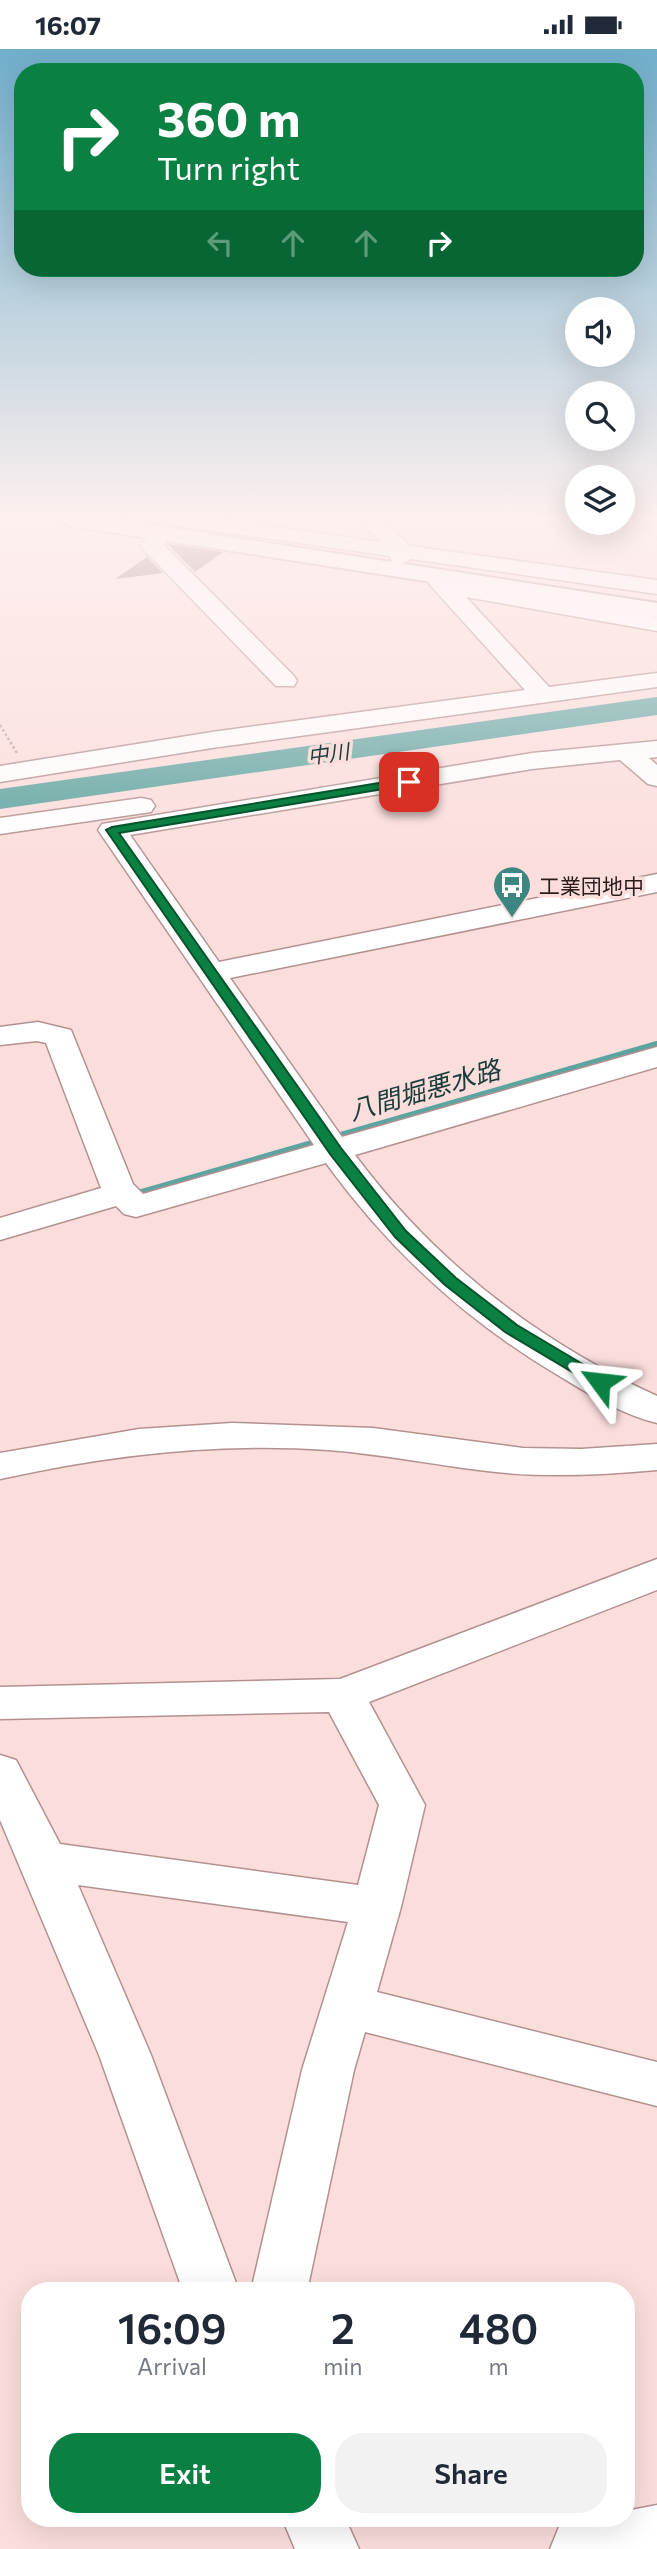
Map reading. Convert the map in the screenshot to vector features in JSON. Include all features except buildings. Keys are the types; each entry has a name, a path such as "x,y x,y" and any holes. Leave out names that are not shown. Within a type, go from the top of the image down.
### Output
{"street":[{"path":"241,636 285,681"},
{"path":"489,636 543,696"},
{"path":"0,774 212,740 657,680"},
{"path":"0,826 467,759 657,736"},
{"path":"657,749 624,750 520,763 112,830 330,1143 401,1234 450,1282 511,1329 581,1371 657,1411"},
{"path":"624,750 657,778"},
{"path":"211,973 657,883"},
{"path":"0,1035 38,1031 60,1037 117,1187 136,1207 330,1143 653,1064"},
{"path":"0,1229 128,1197"},
{"path":"0,1466 75,1448 179,1437 372,1441 503,1460 598,1463 657,1457"},
{"path":"0,1703 343,1695 657,1574"},
{"path":"281,2282 328,2070 377,1907 402,1805 343,1695"},
{"path":"0,1772 44,1861 125,2055 208,2282"},
{"path":"44,1861 377,1907"},
{"path":"346,2006 657,2084"},
{"path":"317,2527 328,2549"},
{"path":"581,2549 657,2536"}],"waterway":[{"name":"中川","path":"0,799 657,706"},
{"name":"八間堀悪水路","path":"334,1137 657,1044"},
{"name":"八間堀悪水路","path":"135,1194 319,1141"}],"place":[{"name":"工業団地中","path":"512,919"}],"route":[{"path":"409,782 112,830 336,1151 401,1234 450,1282 511,1329 600,1382"}]}
